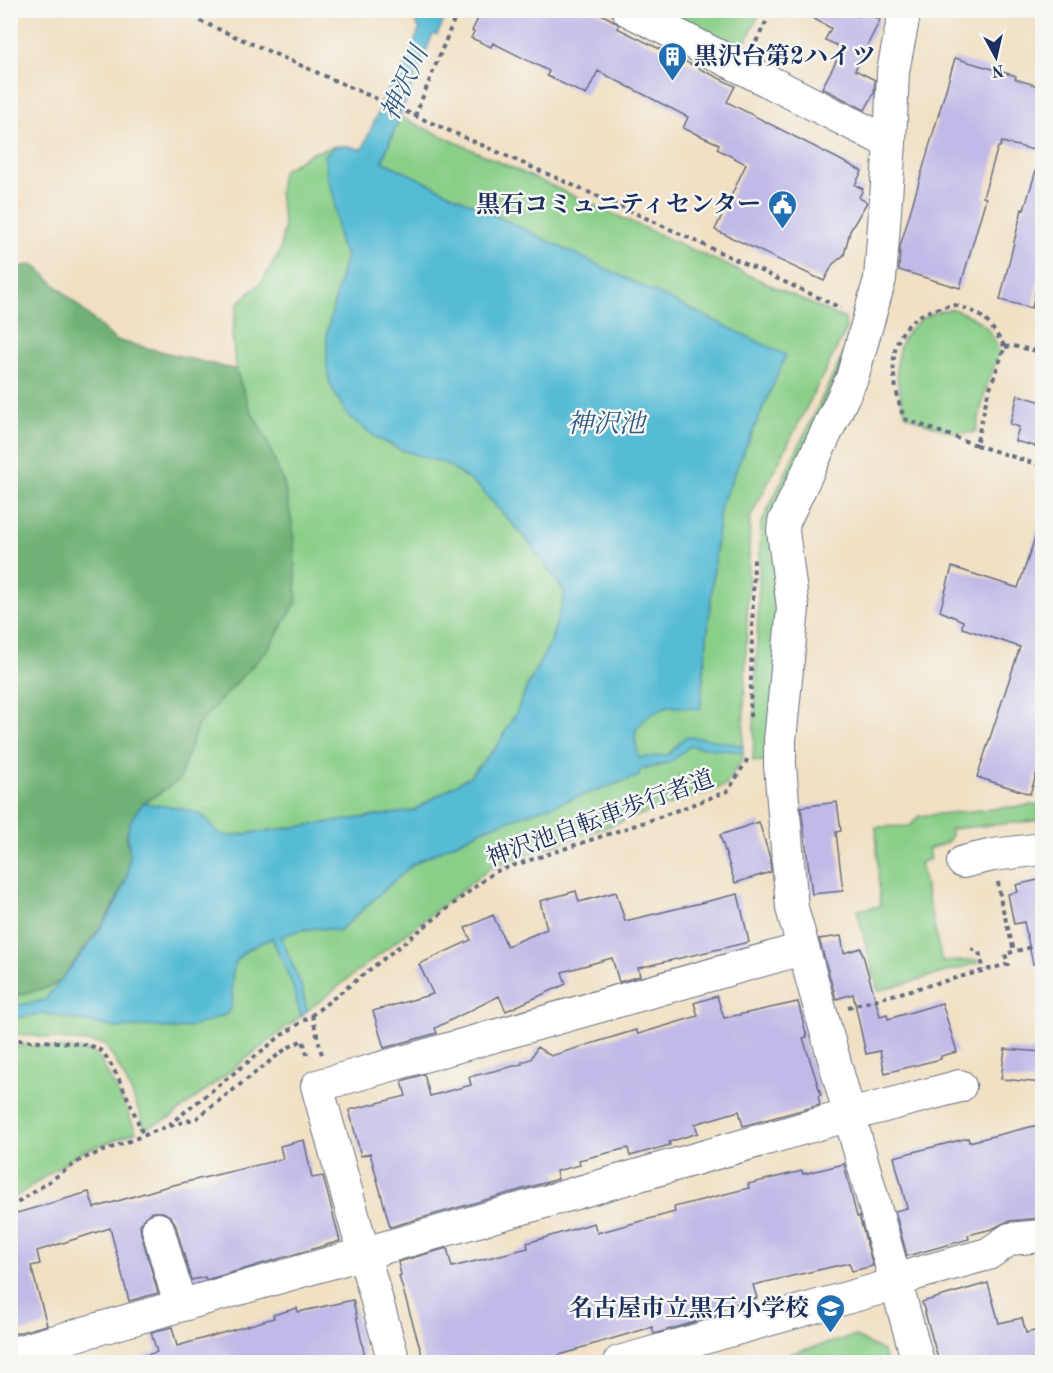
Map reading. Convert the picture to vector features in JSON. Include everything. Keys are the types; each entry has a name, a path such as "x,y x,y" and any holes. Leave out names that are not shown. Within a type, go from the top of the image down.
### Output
{"street":[{"path":"628,10 890,143"},
{"path":"905,10 893,71 890,143 879,279 857,363 844,397 784,522 783,531 793,608 780,740 780,766 792,908 918,1362"},
{"path":"963,862 993,855 1042,849"},
{"path":"394,1362 317,1086 802,949"},
{"path":"10,1354 850,1115 960,1086"},
{"path":"158,1229 180,1305"},
{"path":"619,1362 896,1284 915,1274 988,1254 1010,1239 1042,1236"}],"path":[{"path":"415,116 458,10"},
{"path":"200,21 282,55 611,202 868,321"},
{"path":"1005,347 984,317 971,310 954,305 928,310 915,317 900,337 896,349 893,374 901,412 905,419 1042,466"},
{"path":"1005,347 1014,346 1042,352"},
{"path":"976,445 988,393 1005,347"},
{"path":"750,723 754,558"},
{"name":"神沢池自転車歩行者道","path":"10,1208 82,1159 166,1127 494,872 657,818 728,791 749,758 749,747"},
{"path":"993,855 1000,902 1014,951"},
{"path":"821,1015 1008,963 1005,954 1042,944"},
{"path":"971,949 979,952 984,970"},
{"path":"312,1015 320,1045"},
{"path":"10,1043 18,1040 90,1046 101,1051 130,1100 143,1135"},
{"path":"166,1127 197,1118 286,1047 303,1040 308,1060"}],"green space":[{"path":"656,11 761,11 744,45 731,50"},
{"path":"400,117 845,319 846,330 750,518 743,746 713,740 693,740 675,748 668,755 638,758 636,729 648,716 667,706 700,709 720,507 785,355 382,161"},
{"path":"336,146 325,155 327,176 334,196 339,243 346,255 327,333 327,367 330,384 347,415 377,438 399,449 446,464 479,487 526,539 565,593 551,641 527,686 516,713 497,746 470,776 413,811 230,836 216,831 207,819 144,803 179,780 198,724 268,649 293,528 284,484 266,439 248,405 236,370 232,334 238,303 262,282 280,252 284,227 279,192 282,171 312,153"},
{"path":"33,264 115,340 236,370 248,405 266,439 284,484 293,528 297,602 268,649 198,724 179,780 144,803 126,835 130,854 127,875 115,903 101,926 60,981 48,987 11,997 10,269"},
{"path":"953,309 983,324 993,336 999,353 985,391 976,431 969,433 941,429 906,415 898,381 899,349 908,331 923,318"},
{"path":"850,340 853,340 777,506 783,611 770,762 753,761 761,524"},
{"path":"690,746 743,752 743,758 725,786 493,866 307,1011 302,988 281,937 309,929 339,931 413,864 486,828 639,776 639,769 653,768 670,762"},
{"path":"1042,804 1042,820 951,829 951,837 946,843 928,849 930,859 920,863 942,962 977,960 978,963 878,991 857,910 880,906 876,827 910,826 919,816"},
{"path":"272,938 292,983 301,1016 170,1118 145,1128 128,1084 104,1044 17,1034 11,1037 11,1019 44,1013 117,1028 150,1026 175,1029 231,973 242,955 252,947"},
{"path":"60,981 45,1000 11,1007 11,997 48,987"},
{"path":"23,1045 90,1051 98,1056 136,1132 79,1153 11,1200 11,1049"},
{"path":"854,1336 883,1351 886,1362 760,1362"}],"water":[{"name":"神沢池","path":"423,10 448,11 437,35 433,34 382,161 786,355 720,507 700,709 667,706 648,716 636,729 635,740 639,758 668,755 685,737 704,738 743,746 743,752 690,746 670,762 640,769 639,776 486,828 413,864 339,931 310,929 281,937 302,988 307,1011 301,1016 292,983 272,938 245,951 236,961 232,978 232,1002 227,1014 195,1026 175,1029 150,1026 117,1028 44,1013 11,1019 11,1007 45,1000 103,926 121,893 127,876 130,821 144,803 195,812 205,818 219,833 230,836 413,811 470,776 497,746 516,713 551,641 565,593 526,539 479,487 446,464 399,449 377,438 347,415 330,384 327,367 327,333 346,255 339,243 334,196 327,176 325,155 336,146 349,146 362,150 388,90 399,79 420,28 416,24"}],"building":[{"path":"482,10 594,10 614,21 619,25 617,28 735,86 727,102 862,171 855,185 863,189 859,198 867,202 850,231 844,255 833,264 824,281 715,230 746,164 717,149 719,144 683,128 688,117 598,71 586,95 547,76 549,71 493,43 491,47 471,38"},
{"path":"798,10 846,10 859,17 862,11 880,20 855,70 875,80 874,93 865,110 822,88 843,48 825,40 831,28"},
{"path":"955,58 1016,76 1015,79 1042,87 1042,152 1002,142 998,147 960,288 899,270 900,247"},
{"path":"1037,167 1042,168 1042,261 1032,308 1000,300 1022,209 1024,210"},
{"path":"1018,395 1042,402 1042,448 1015,441 1019,427 1010,424"},
{"path":"1038,529 1042,529 1042,767 1039,766 1030,794 977,777 1020,647 962,628 963,621 940,611 952,567 1018,588"},
{"path":"837,802 841,831 836,832 843,891 812,894 801,807"},
{"path":"759,822 770,858 771,872 735,883 720,835"},
{"path":"1042,879 1042,963 1033,964 1024,922 1014,924 1008,894 1018,892 1016,885"},
{"path":"576,891 579,902 616,892 625,921 738,894 749,942 638,968 640,976 619,982 612,958 562,972 566,984 506,1011 499,996 435,1028 437,1033 384,1048 373,1011 433,994 419,964 471,940 465,928 493,915 507,946 547,929 540,901"},
{"path":"841,936 844,953 861,948 880,1016 887,1014 888,1019 942,1003 957,1052 941,1056 941,1059 885,1073 880,1051 866,1054 853,994 836,999 819,939"},
{"path":"717,996 724,1018 798,1002 807,1037 803,1038 821,1095 818,1096 820,1105 743,1126 739,1111 695,1124 698,1133 669,1142 670,1145 630,1156 628,1148 579,1160 580,1165 556,1171 558,1179 390,1227 370,1153 361,1156 349,1110 406,1096 402,1081 424,1074 430,1096 471,1085 469,1077 522,1064 531,1059 537,1047 551,1056 636,1030 638,1034 698,1016 694,1003"},
{"path":"1005,1049 1042,1052 1042,1083 1001,1079"},
{"path":"1042,1124 1042,1198 1037,1199 1040,1218 1008,1221 992,1229 968,1235 969,1239 907,1256 895,1211 907,1208 894,1157 968,1138 969,1142"},
{"path":"304,1140 312,1178 323,1176 340,1241 206,1280 205,1277 191,1280 175,1223 163,1212 152,1212 140,1225 158,1293 129,1301 110,1228 37,1251 40,1264 31,1266 47,1325 10,1335 10,1215 89,1192 94,1208 165,1187 283,1159 280,1146"},
{"path":"844,1164 857,1217 859,1216 873,1266 852,1271 849,1263 753,1285 757,1298 717,1309 719,1315 654,1334 652,1327 577,1349 559,1355 561,1362 424,1362 399,1276 401,1275 398,1262 447,1248 452,1267 528,1248 527,1243 594,1223 597,1233 675,1212 674,1207 749,1188 748,1184"},
{"path":"988,1283 999,1323 1022,1318 1026,1333 1042,1329 1042,1362 939,1362 922,1302"},
{"path":"353,1300 366,1362 143,1362 142,1356 157,1352 151,1332 172,1327 177,1346 274,1318 273,1315 297,1308 298,1312"}],"place":[{"name":"黒沢台第2ハイツ","path":"673,82"},
{"name":"黒石コミュニティセンター","path":"782,230"},
{"name":"名古屋市立黒石小学校","path":"830,1334"}],"water label":[{"name":"神沢川","path":"404,83"}]}
